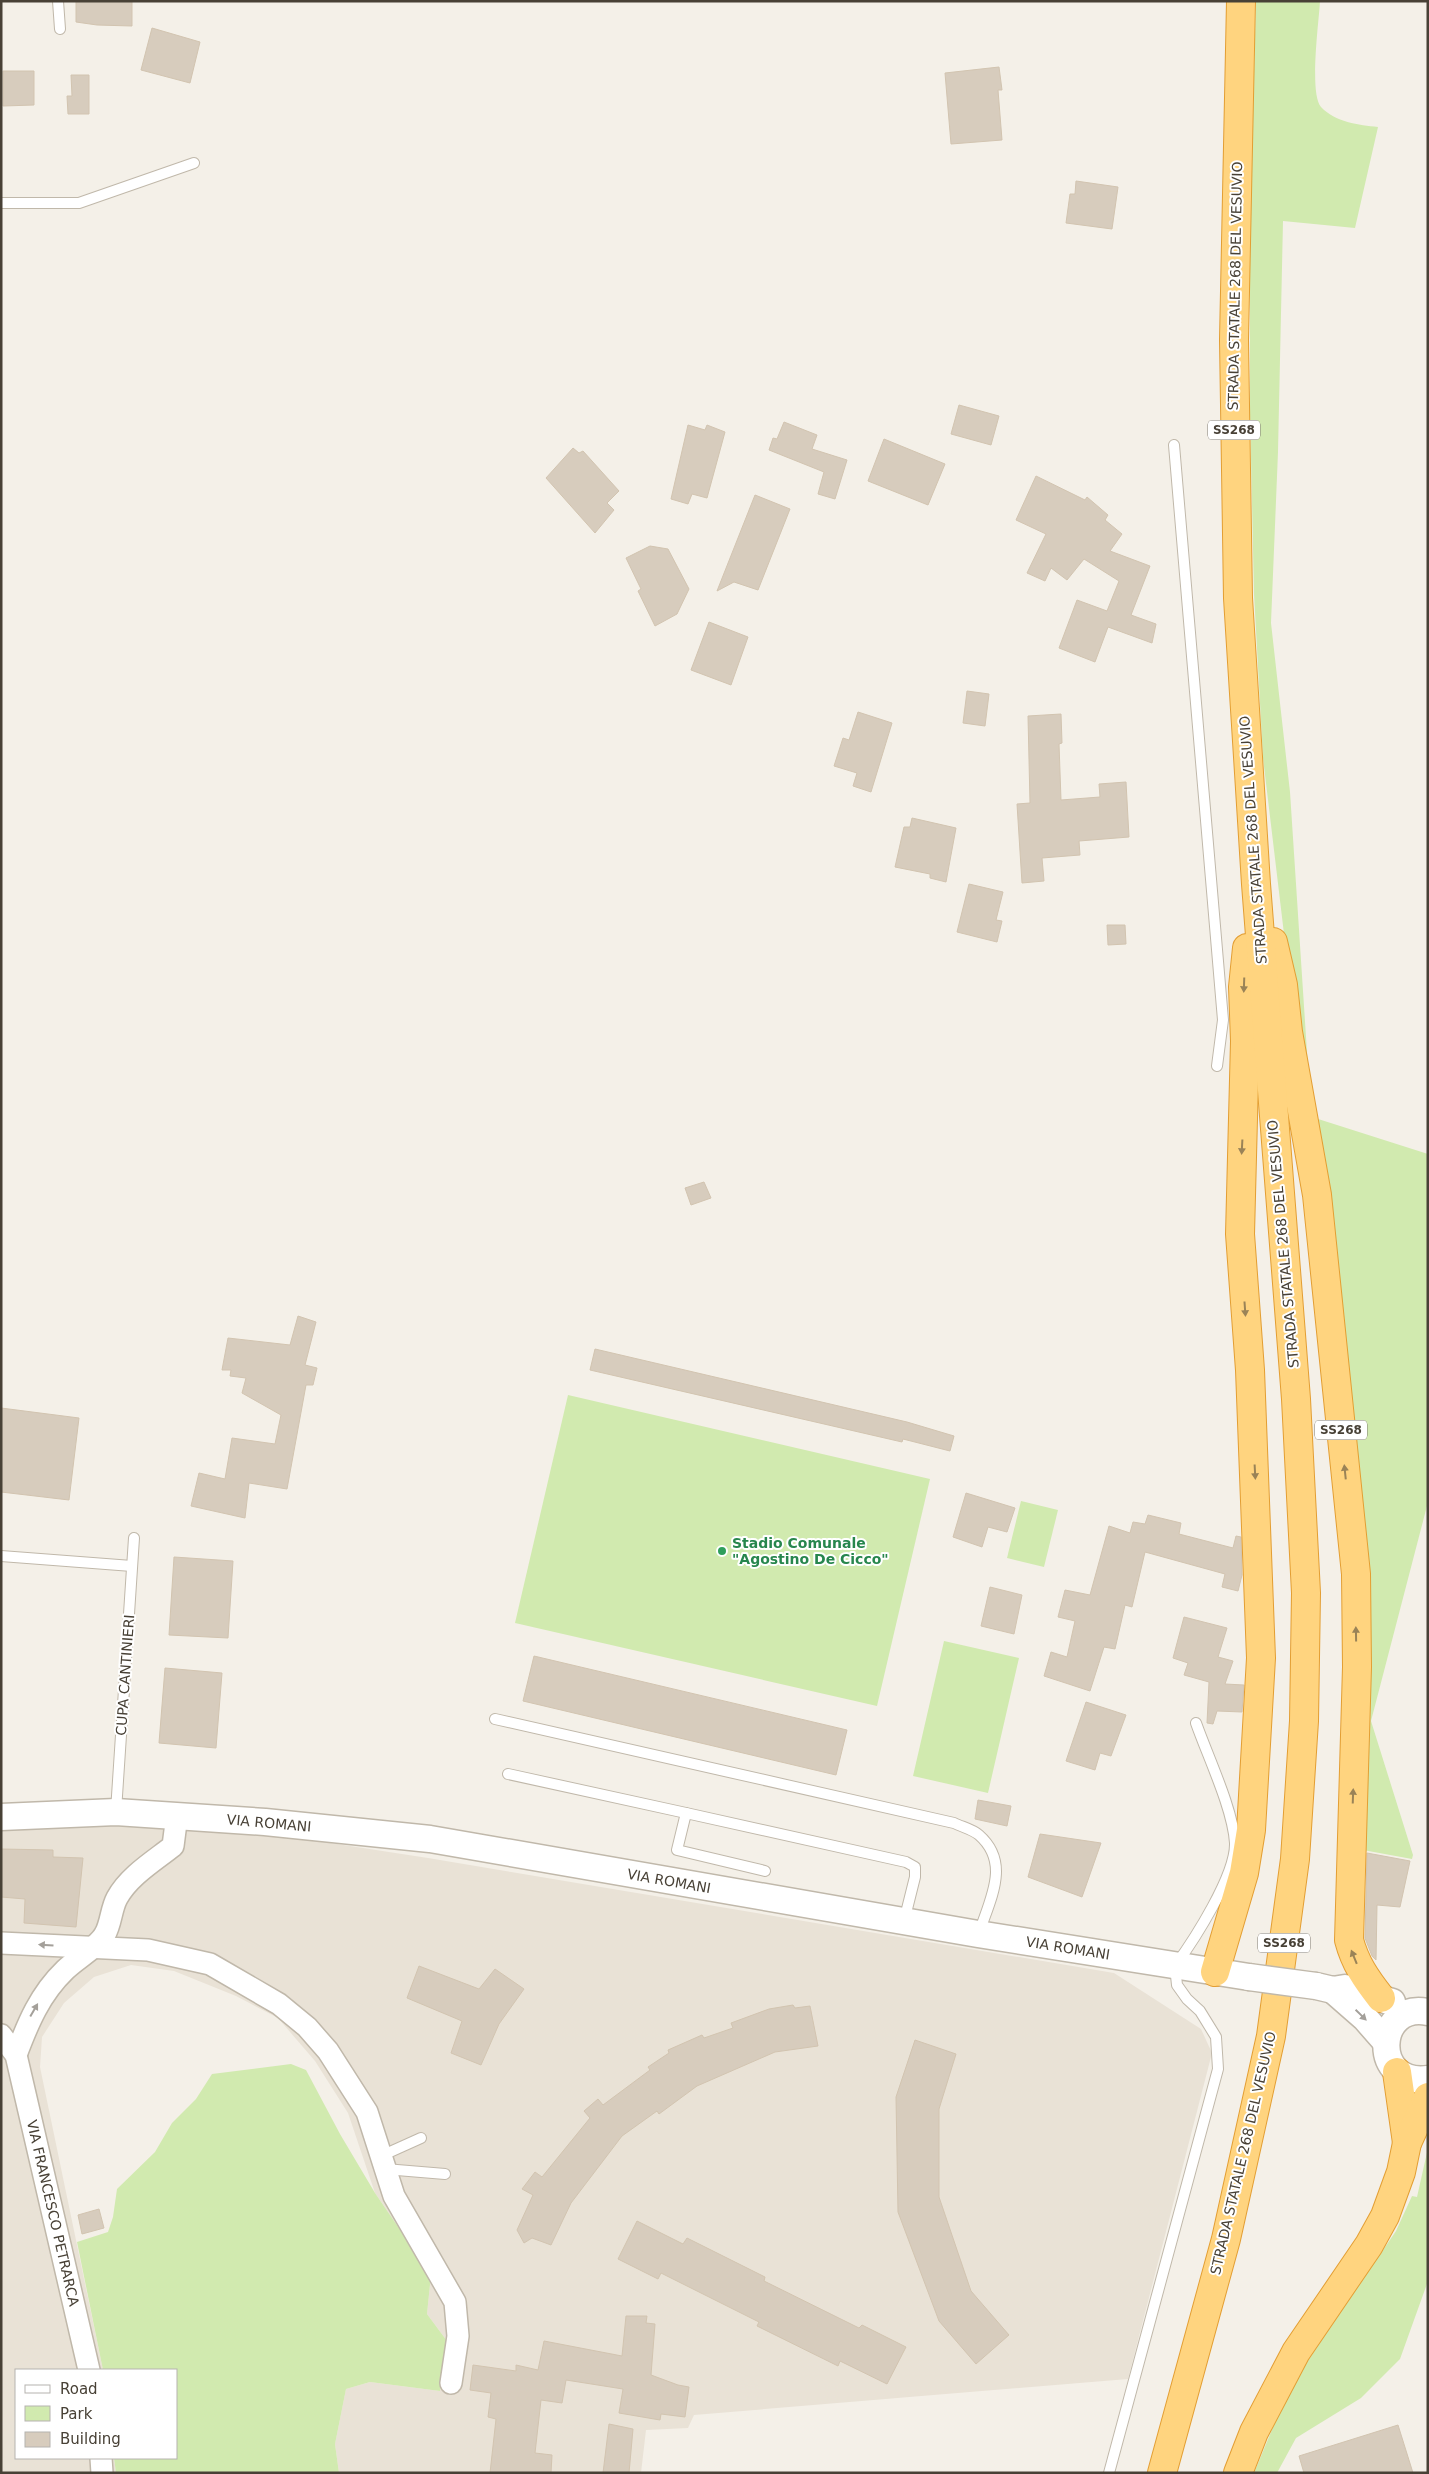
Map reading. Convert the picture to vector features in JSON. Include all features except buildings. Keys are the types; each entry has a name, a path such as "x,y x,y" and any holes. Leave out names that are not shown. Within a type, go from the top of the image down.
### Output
{"highway":[{"name":"STRADA STATALE 268 DEL VESUVIO","path":"1162,2473 1226,2239 1270,2036 1295,1859 1304,1721 1306,1593 1296,1399 1255,872 1238,598 1234,473 1234,291 1241,1"},
{"name":"SS268","path":"1215,1972 1244,1873 1252,1830 1261,1658 1257,1521 1239,1194 1244,1088 1243,987 1255,872"},
{"name":"SS268","path":"1255,872 1283,985 1288,1032 1317,1195 1356,1574 1357,1666 1349,1940 1353,1956 1360,1970 1382,1998"},
{"path":"1397,2072 1407,2143"},
{"path":"1238,2473 1254,2432 1296,2352 1369,2245 1385,2216 1401,2172 1407,2143 1428,2097"}],"street":[{"name":"VIA ROMANI","path":"1,1817 116,1812 178,1815 430,1839 1174,1966 1324,1988 1345,1988 1382,1998 1421,2012"},
{"path":"16,2055 37,2005 65,1970 105,1934 114,1904 130,1881 173,1846 178,1815"},
{"path":"1,1942 148,1950 210,1964 279,2004 307,2027 328,2051 367,2112 394,2196 455,2302 458,2336 451,2383"},
{"path":"1324,1988 1365,2018 1386,2042"},
{"path":"1421,2012 1404,2015 1395,2022 1386,2042 1388,2058 1397,2072 1417,2080 1428,2079"},
{"name":"VIA FRANCESCO PETRARCA","path":"1,2035 16,2055 89,2369"},
{"path":"101,2459 102,2473"}],"lane":[{"path":"58,1 60,29"},
{"path":"1,202 79,203 194,163"},
{"path":"1174,445 1223,1020 1217,1066"},
{"name":"CUPA CANTINIERI","path":"116,1812 134,1538"},
{"path":"1,1556 132,1566"},
{"path":"495,1719 962,1826 978,1834 993,1850 998,1874 978,1934"},
{"path":"1109,2473 1218,2069 1216,2037 1200,2012 1186,1999 1177,1985 1174,1966 1194,1940 1214,1903 1227,1875 1235,1846 1233,1826 1196,1723"},
{"path":"508,1774 906,1862 915,1866 915,1877 904,1921"},
{"path":"686,1813 677,1850 765,1871"},
{"path":"382,2162 421,2138"},
{"path":"382,2162 445,2174"}],"shaded area":[{"path":"92,1823 253,1831 428,1858 1114,1973 1201,2029 1212,2053 1128,2379 694,2415 688,2428 646,2430 641,2473 339,2473 335,2444 346,2389 370,2382 440,2391 447,2341 427,2314 431,2275 375,2193 348,2113 315,2061 278,2018 236,1996 174,1971 131,1965 94,1977 64,2003 42,2037 40,2067 103,2369 15,2369 15,2459 114,2459 116,2473 1,2473 1,1827"}],"green space":[{"path":"1256,1 1320,1 1315,73 1317,100 1321,107 1333,116 1355,124 1378,127 1355,228 1283,221 1278,452 1271,623 1290,792 1310,1098 1303,1093 1263,758 1254,594 1250,414 1250,208"},
{"path":"1315,1118 1428,1154 1428,1502 1371,1721 1413,1855 1412,1859 1363,1850"},
{"name":"Stadio Comunale \"Agostino De Cicco\"","path":"568,1395 930,1479 877,1706 515,1623"},
{"path":"1021,1501 1058,1510 1044,1567 1007,1558"},
{"path":"944,1641 1019,1658 988,1793 913,1776"},
{"path":"291,2064 306,2070 340,2134 375,2193 431,2275 427,2314 447,2341 440,2391 370,2382 346,2389 335,2444 339,2473 116,2473 114,2459 178,2459 178,2369 103,2369 77,2242 108,2232 113,2217 117,2189 155,2152 172,2123 196,2099 212,2074"},
{"path":"1428,2148 1428,2281 1400,2359 1361,2398 1296,2438 1277,2473 1254,2473 1281,2408 1307,2362 1396,2231 1412,2196 1417,2197"}],"place":[{"name":"Stadio Comunale \"Agostino De Cicco\"","path":"722,1551"}]}
